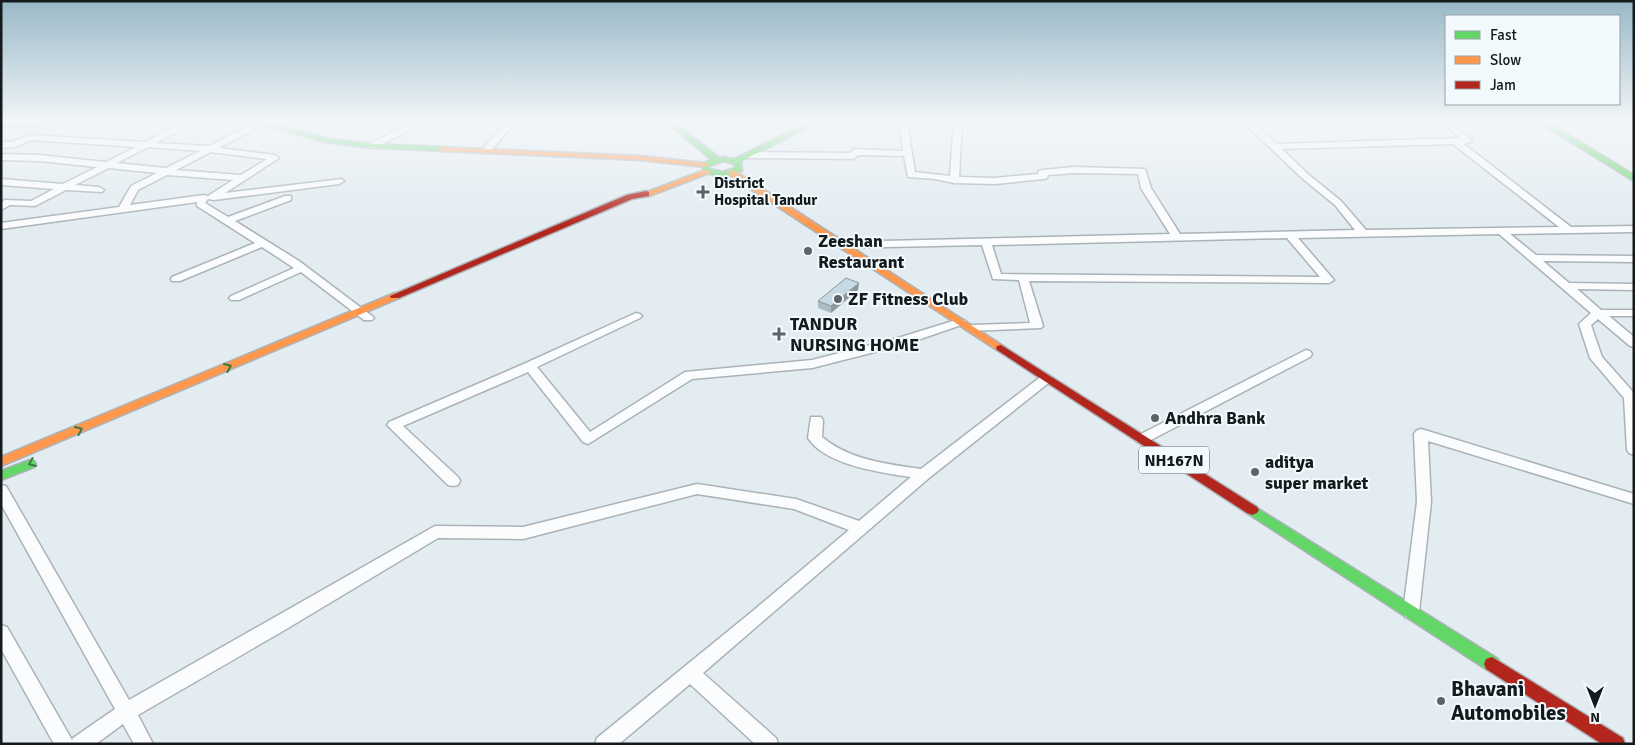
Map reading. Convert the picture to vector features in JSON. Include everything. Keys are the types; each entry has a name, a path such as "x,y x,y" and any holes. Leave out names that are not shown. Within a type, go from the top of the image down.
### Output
{"main road":[{"path":"591,156 640,158 710,166"},
{"path":"700,156 717,174 734,167 748,156"},
{"path":"1596,156 1634,179"},
{"path":"1,462 639,201 710,166"},
{"name":"NH167N","path":"734,167 841,245 1617,744"},
{"path":"157,409 364,315"},
{"path":"1,476 38,460"}],"street":[{"path":"3,204 32,204 128,156"},
{"path":"123,209 134,188 197,156"},
{"path":"259,156 275,158 208,197 200,204 302,268 364,315"},
{"path":"829,156 854,156"},
{"path":"908,156 911,175 935,176 954,180 995,181 1044,176 1042,173 1074,170 1142,171 1146,188 1177,237"},
{"path":"954,180 956,156"},
{"path":"1285,156 1306,177 1338,203 1363,232"},
{"path":"1473,156 1569,230"},
{"path":"1,157 40,158 166,172 242,178"},
{"path":"1,226 339,181"},
{"path":"1,182 99,190"},
{"path":"227,221 288,198"},
{"path":"841,245 1363,232 1634,229"},
{"path":"1501,231 1633,342"},
{"path":"986,242 997,277 1329,280 1290,234"},
{"path":"176,279 263,243"},
{"path":"1534,258 1634,259"},
{"path":"235,298 302,268"},
{"path":"972,329 1037,326 1023,277"},
{"path":"1567,286 1634,287"},
{"path":"1634,313 1598,312 1585,324 1596,358 1630,397 1634,450"},
{"path":"453,481 394,425 530,366 636,316"},
{"path":"530,366 588,439 689,375 812,364 902,341 960,322"},
{"path":"1142,439 1306,354"},
{"path":"604,744 924,474 1047,378"},
{"path":"816,420 815,438 830,452 877,467 924,474"},
{"path":"1411,612 1424,502 1421,434 1634,499"},
{"path":"80,744 127,711 277,626 435,532 523,533 697,489 796,504 861,528"},
{"path":"1,490 144,744"},
{"path":"1,632 64,744"},
{"path":"690,672 769,744"}],"building":[{"path":"846,278 859,283 831,306 818,301"}],"traffic: fast":[{"path":"711,156 716,160"},
{"path":"735,161 746,156"},
{"path":"1596,156 1634,179"},
{"path":"724,159 738,162 739,169 723,175 706,170 705,165 724,159"},
{"path":"1,476 30,464"},
{"path":"1252,510 1492,664"}],"traffic: slow":[{"path":"591,156 640,158 705,165"},
{"path":"646,194 708,172"},
{"path":"732,173 1001,348"},
{"path":"1,462 395,296"}],"traffic: jam":[{"path":"395,296 630,197 646,194"},
{"path":"1001,348 1252,510"},
{"path":"1492,664 1617,744"}],"place":[{"name":"District Hospital Tandur","path":"703,192"},
{"name":"Zeeshan Restaurant","path":"808,251"},
{"name":"ZF Fitness Club","path":"838,299"},
{"name":"TANDUR NURSING HOME","path":"779,334"},
{"name":"Andhra Bank","path":"1155,418"},
{"name":"aditya super market","path":"1255,472"},
{"name":"Bhavani Automobiles","path":"1441,701"}]}
